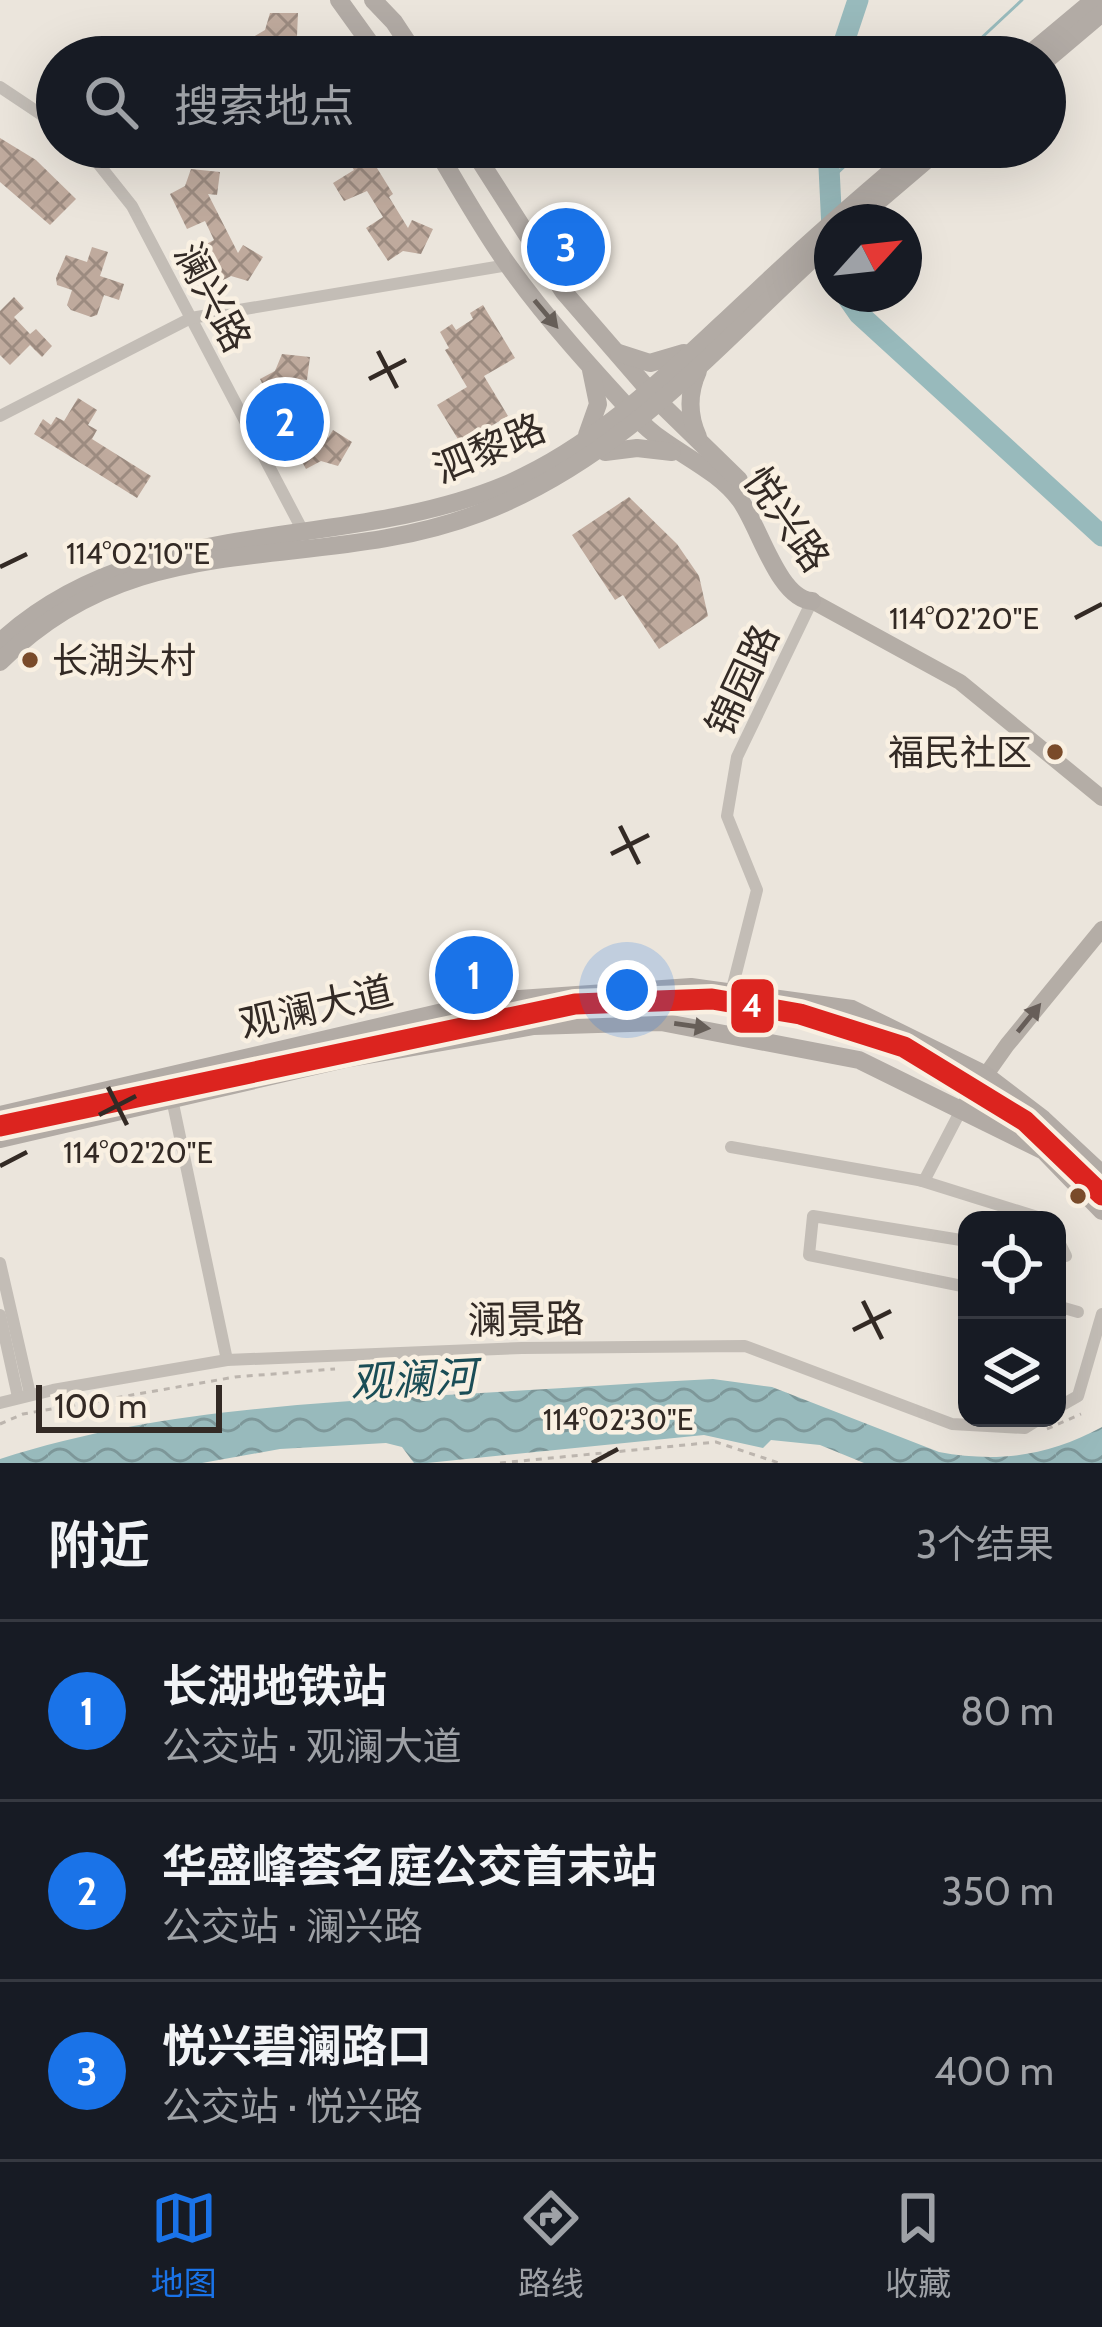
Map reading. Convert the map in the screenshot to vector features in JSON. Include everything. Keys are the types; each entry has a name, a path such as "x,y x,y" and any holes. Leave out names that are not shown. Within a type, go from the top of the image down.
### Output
{"main road":[{"path":"339,0 357,10 374,0 403,36"},
{"path":"1051,36 1094,0"},
{"path":"1066,43 1102,13"},
{"name":"悦兴路","path":"448,168 508,265 587,360 635,415 728,484 750,514 785,584 801,599 812,601"},
{"name":"悦兴路","path":"484,168 563,291 655,397 746,490 789,575 812,601"},
{"name":"泗黎路","path":"862,204 899,168"},
{"name":"泗黎路","path":"866,204 915,168"},
{"name":"泗黎路","path":"0,642 62,596 109,572 161,556 404,532 477,514 635,415 814,250"},
{"path":"615,350 640,362 702,353 690,411 698,439 708,450"},
{"path":"587,360 598,404 585,450 637,448 688,458"},
{"name":"泗黎路","path":"0,662 67,607 118,583 308,539"},
{"path":"812,601 960,682 1102,798"},
{"path":"961,1110 1102,929"},
{"name":"观澜大道","path":"7,1110 490,1001 691,987 852,1009 985,1074 1102,1174"},
{"name":"观澜大道","path":"0,1139 345,1059 534,1026 619,1021 705,1028 859,1060 1044,1151 1102,1211"},
{"path":"0,1157 29,1132"}],"street":[{"path":"0,87 36,111"},
{"name":"澜兴路","path":"103,168 123,191 308,539"},
{"path":"0,416 191,319 508,265"},
{"name":"锦园路","path":"731,993 757,890 728,816 737,757 812,601"},
{"path":"172,1099 227,1360"},
{"path":"731,1147 924,1181 961,1110"},
{"path":"918,1180 1018,1211"},
{"path":"958,1239 813,1216 809,1255 958,1285"},
{"path":"0,1262 24,1396"},
{"path":"1066,1309 1078,1312"},
{"path":"1066,1403 1078,1396 1102,1314"},
{"path":"0,1315 24,1396"},
{"name":"澜景路","path":"0,1403 227,1360 522,1348 745,1346 958,1424"}],"path":[{"path":"0,1424 23,1414 235,1377 346,1368"},
{"path":"1066,1418 1081,1414"},
{"path":"500,1463 716,1442 779,1463"}],"water":[{"path":"713,1379 772,1387 939,1452 961,1455 1003,1457 1043,1451 1102,1427 1102,1463 864,1463 820,1445 771,1440 763,1448 704,1435 427,1463 414,1463 402,1447 386,1443 280,1449 202,1463 0,1463 0,1459 105,1431 212,1414 373,1399"}],"building":[{"path":"270,13 298,13 297,36 255,36 265,30"},
{"path":"0,138 36,160 36,168 44,168 76,199 50,225 0,182"},
{"path":"377,168 408,228 412,220 433,229 421,254 403,251 388,261 366,228 383,217 367,191 344,201 333,183 354,170"},
{"path":"191,169 220,172 217,195 208,194 238,253 243,245 263,257 248,281 231,276 216,284 197,249 214,240 205,221 187,229 170,194 185,186"},
{"path":"92,247 108,252 100,276 124,284 119,300 104,295 97,315 91,317 71,310 67,305 72,290 57,285 56,278 66,255 87,262"},
{"path":"14,297 24,308 14,317 30,334 36,329 52,346 42,357 30,345 10,365 0,355 0,311"},
{"path":"483,305 515,358 484,376 508,416 461,444 437,405 467,387 440,332 452,324 456,330"},
{"path":"282,354 310,357 307,380 298,379 328,438 333,430 352,442 338,466 321,461 306,469 287,434 304,425 295,406 277,414 260,379 275,371"},
{"path":"78,398 97,410 88,425 97,430 92,439 151,476 137,498 34,434 43,419 51,425 56,417 64,421"},
{"path":"629,497 677,544 699,576 708,616 659,649 623,595 615,600 572,535"}],"waterway":[{"path":"846,36 858,0"},
{"path":"983,36 1022,0"},
{"path":"829,168 831,204"},
{"path":"830,180 843,168"},
{"path":"858,312 1102,536"}],"transit line":[{"name":"4","path":"0,1126 575,1004 712,999 800,1014 904,1047 1025,1121 1102,1195"}],"place":[{"name":"悦兴碧澜路口","path":"566,247"},
{"name":"华盛峰荟名庭公交首末站","path":"285,422"},
{"name":"长湖头村","path":"30,660"},
{"name":"福民社区","path":"1055,752"},
{"name":"长湖地铁站","path":"474,975"}],"water label":[{"name":"观澜河","path":"413,1379"}]}
